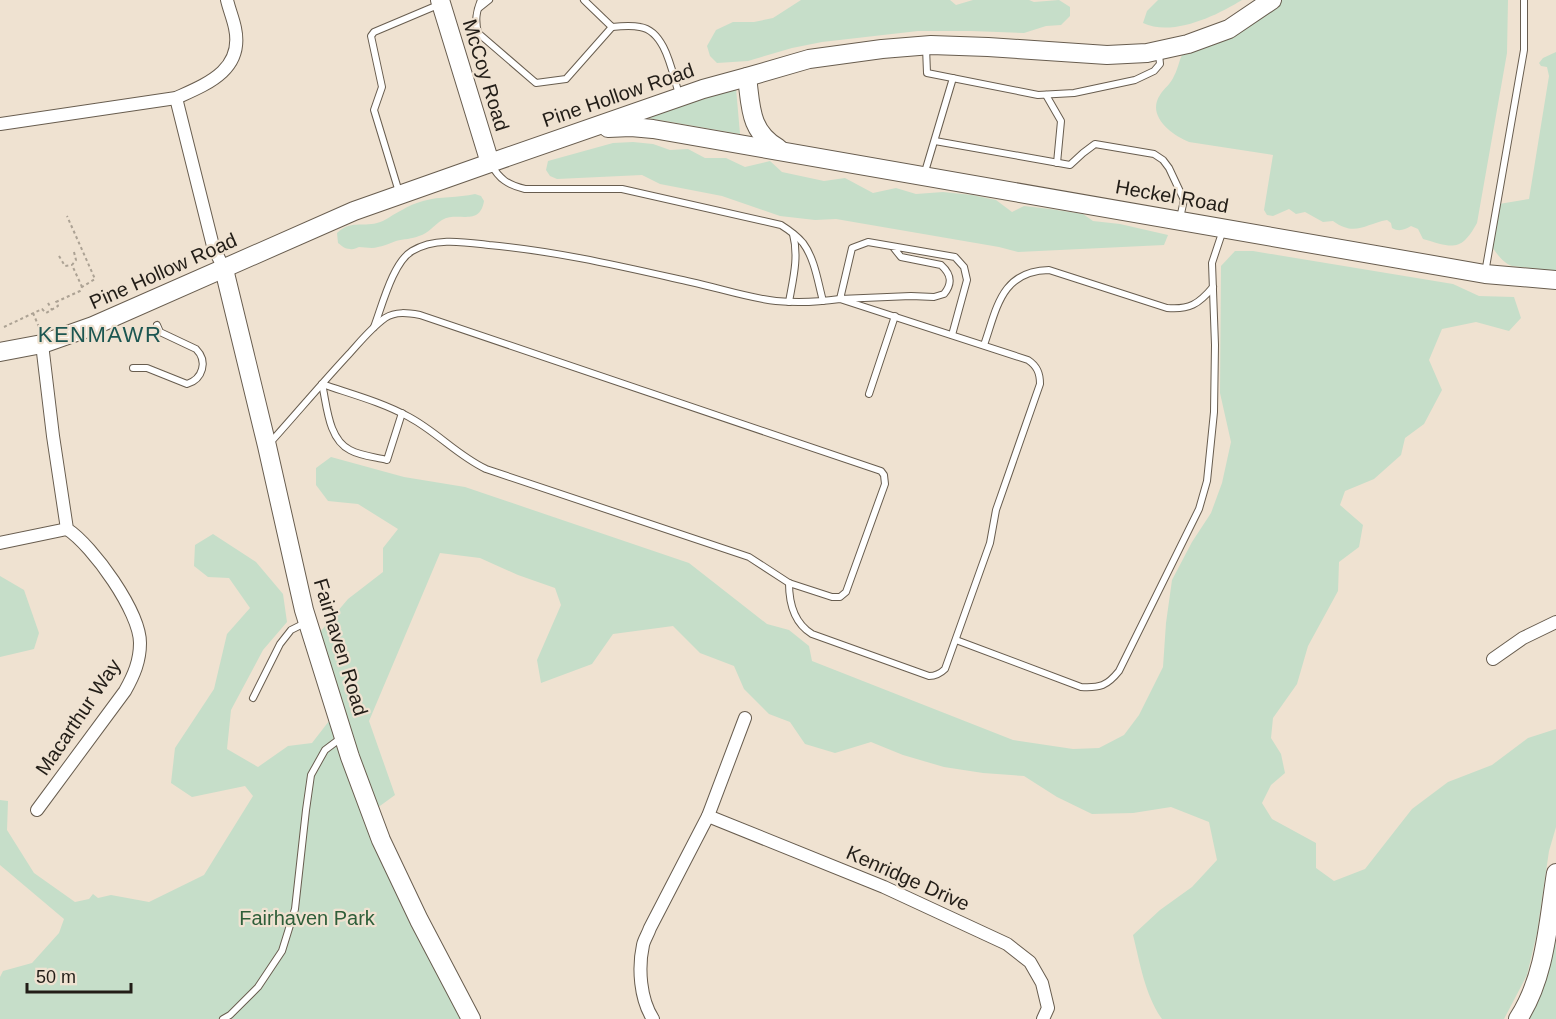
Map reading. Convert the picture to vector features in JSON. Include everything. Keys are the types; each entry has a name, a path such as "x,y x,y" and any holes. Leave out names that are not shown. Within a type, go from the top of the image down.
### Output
{"street":[{"path":"0,124 176,98 218,76 227,67 236,45 235,30 227,0"},
{"name":"Pine Hollow Road","path":"0,352 42,344 93,326 354,211 680,97 747,77 809,60 926,45 1107,55 1148,53 1188,44 1229,29 1272,0"},
{"name":"McCoy Road","path":"440,2 490,162"},
{"name":"Heckel Road","path":"747,77 755,125 769,143 782,151"},
{"path":"176,98 213,246 224,269"},
{"name":"Heckel Road","path":"588,129 631,127 653,129 1485,274 1556,280"},
{"name":"Fairhaven Road","path":"224,269 300,594 344,735 381,840 419,920 471,1019"},
{"path":"0,543 67,528 42,344"},
{"name":"Macarthur Way","path":"37,810 125,691 134,675 139,658 140,641 137,623 115,583 78,536 67,528"},
{"path":"1492,659 1523,638 1556,622"},
{"path":"652,1019 640,981 643,945 708,816 745,718"},
{"name":"Kenridge Drive","path":"708,816 884,887 1007,944 1030,962 1042,982 1048,1008 1043,1019"},
{"path":"1518,1019 1534,986 1542,962 1556,873"}],"lane":[{"path":"481,0 475,15 480,36 536,83 566,79 612,27 642,27 659,38 664,47 680,97"},
{"path":"479,8 489,0"},
{"path":"584,0 612,27"},
{"path":"1485,274 1524,50 1524,0"},
{"path":"400,195 374,110 381,87 371,36 375,32 440,2"},
{"path":"926,45 927,73 1038,95 1074,93 1135,80 1154,71 1160,64 1158,50"},
{"path":"924,176 953,78"},
{"path":"1046,95 1061,121 1057,163"},
{"path":"934,141 1070,165 1095,144 1154,154 1169,168 1184,200 1180,220"},
{"path":"490,162 502,180 512,186 525,189 622,189 781,225 804,244 811,258 823,301"},
{"path":"956,640 1081,687 1096,688 1110,682 1119,671 1199,509 1207,482 1214,412 1215,345 1212,263 1223,228"},
{"path":"789,302 796,258 793,233"},
{"path":"374,328 400,262 411,251 442,242 515,247 626,267 774,301 934,297 947,291 950,277 941,264 901,257 893,247"},
{"path":"840,299 852,248 868,242 955,257 964,267 967,280 952,335"},
{"path":"984,345 1001,296 1007,287 1023,274 1048,270 1167,308 1179,309 1191,306 1204,298 1213,287"},
{"path":"789,583 792,608 805,630 929,676 938,675 945,669 990,543 996,510 1040,384 1038,370 1028,360 840,299"},
{"path":"267,446 322,384 374,328 386,318 404,312 420,315 881,471 885,484 846,592 840,597 832,597 789,583 749,557 486,470 402,413 322,384"},
{"path":"869,394 895,316"},
{"path":"132,368 147,368 183,384 190,384 202,371 203,359 199,352 160,332 157,325"},
{"path":"322,384 335,435 351,451 387,460 402,413"},
{"path":"253,698 280,645 291,630 308,622"},
{"path":"223,1019 258,987 282,951 295,909 311,775 325,750 344,735"}],"path":[{"path":"4,327 42,309 46,313 52,310 58,306 56,302 80,291 82,287 95,279 67,216"},
{"path":"59,256 66,266 72,265 76,260 74,252"},
{"path":"72,265 82,287"},
{"path":"48,303 52,310"}],"green space":[{"path":"801,0 950,0 956,5 973,0 1029,0 1034,2 1059,0 1070,7 1070,16 1061,25 1046,26 1024,33 918,31 822,42 748,61 717,63 710,56 707,46 716,30 733,22 754,22 773,18"},
{"path":"1158,0 1242,0 1194,23 1167,28 1143,23 1147,11"},
{"path":"1275,0 1508,0 1507,53 1477,223 1461,243 1449,246 1423,239 1418,229 1411,226 1397,230 1392,228 1391,223 1387,220 1354,229 1341,226 1333,221 1323,222 1305,212 1296,214 1289,209 1273,216 1267,215 1264,210 1273,155 1189,142 1175,135 1163,124 1156,110 1157,103 1173,79 1185,50"},
{"path":"1556,52 1556,271 1512,266 1503,260 1492,247 1499,204 1529,199 1549,76 1547,67 1539,63 1543,58"},
{"path":"736,88 740,134 648,118"},
{"path":"613,143 653,144 670,150 688,149 705,158 726,158 745,167 770,161 782,172 824,181 845,178 873,193 896,188 916,194 943,192 972,195 996,200 1012,212 1024,206 1050,209 1083,214 1093,221 1120,224 1168,235 1164,245 1018,252 836,219 815,220 780,216 722,196 660,184 642,175 557,179 550,176 546,170 548,161"},
{"path":"475,194 481,196 484,201 478,214 442,220 426,233 416,237 373,248 348,249 338,243 337,233 347,227 380,222 423,201"},
{"path":"1235,251 1253,251 1453,284 1479,296 1514,297 1521,318 1509,331 1476,322 1442,329 1429,360 1442,390 1424,424 1405,438 1401,455 1374,479 1345,491 1340,505 1363,525 1359,547 1339,562 1338,591 1308,646 1297,684 1273,718 1271,738 1281,754 1285,773 1271,785 1262,803 1272,819 1316,843 1316,868 1334,881 1365,869 1412,809 1448,782 1492,765 1528,738 1556,729 1556,827 1549,851 1537,933 1527,975 1504,1019 1162,1019 1147,989 1133,935 1160,910 1192,887 1217,860 1209,822 1171,807 1133,813 1092,814 1057,797 1024,776 944,767 903,755 871,742 835,753 805,744 790,722 769,714 744,689 734,666 700,653 673,626 613,634 592,664 541,683 537,660 561,605 555,588 480,558 440,553 369,721 395,795 373,811 315,638 348,599 383,572 383,548 398,529 358,504 328,501 316,485 316,468 331,457 404,477 465,487 689,563 767,624 789,630 809,646 812,661 1013,740 1073,749 1099,748 1124,735 1139,715 1163,667 1172,580 1192,542 1211,513 1222,483 1231,442 1220,393 1221,266"},
{"name":"Fairhaven Park","path":"213,534 256,562 283,594 287,622 263,650 231,710 227,749 258,767 288,746 312,743 336,712 350,757 471,1019 0,1019 0,977 3,971 32,963 59,933 64,919 0,865 0,800 8,801 7,830 34,873 75,902 89,899 93,894 98,898 111,895 149,902 204,875 253,796 245,786 192,797 171,783 175,748 214,689 227,634 250,608 229,578 208,577 194,566 195,545"},
{"path":"0,576 24,590 39,633 34,649 0,657"},
{"path":"1556,917 1556,1019 1526,1019"}],"district":[{"name":"KENMAWR","path":"100,334"}]}
